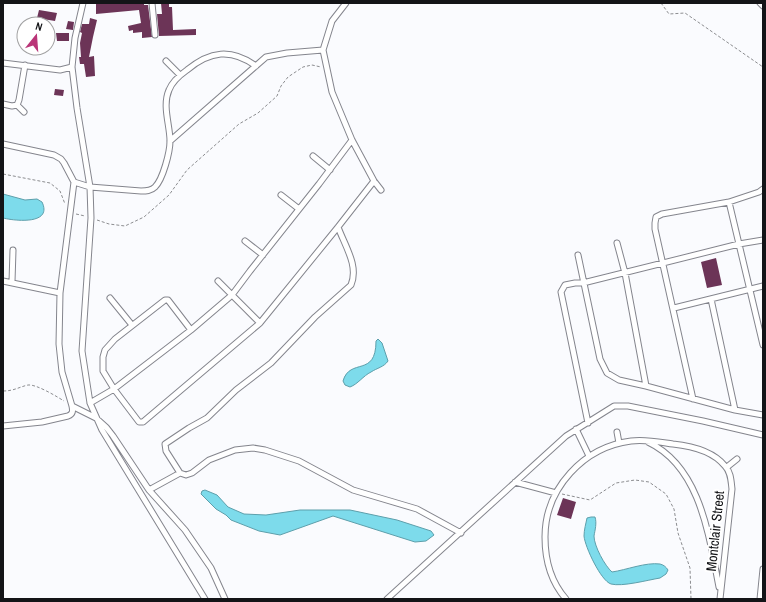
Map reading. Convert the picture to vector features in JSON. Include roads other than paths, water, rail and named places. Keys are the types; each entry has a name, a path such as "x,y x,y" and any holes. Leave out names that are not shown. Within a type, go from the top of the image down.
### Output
{"street":[{"path":"83,3 75,38 72,67 90,187 91,218 81,343 90,402 102,430 205,599"},
{"path":"152,3 155,35"},
{"path":"346,3 332,21 323,50 332,92 352,140 374,181 381,190"},
{"path":"170,141 266,57 287,53 323,50"},
{"path":"74,182 90,187 149,191 155,187 160,180 166,162 170,141 166,118 168,90 180,75 197,62 216,54 229,54 242,58 256,66"},
{"path":"166,61 180,75"},
{"path":"3,63 60,70 72,67"},
{"path":"3,104 12,106 17,104 25,65"},
{"path":"17,104 24,112"},
{"path":"90,402 114,389 191,330 232,295 352,140"},
{"path":"3,144 54,155 61,159 64,163 74,182 60,293 59,344 62,372 73,412 68,416 42,422 3,426"},
{"path":"313,156 330,170"},
{"path":"191,330 167,300 163,300 132,325 105,350 103,357 103,371 114,389 139,422 143,422 260,323 374,181"},
{"path":"693,399 674,308 655,230 656,217 662,214 729,202 759,192 763,189"},
{"path":"281,195 299,209"},
{"path":"729,202 750,291 761,330 763,345"},
{"path":"338,227 354,268 354,278 351,285 315,317 271,363 236,390 207,418 188,428 165,444 166,451 180,473 186,475 192,473 208,460 235,450 253,448 265,450 299,461 353,490 417,509 461,532"},
{"path":"588,423 561,292 564,285 583,283 739,244 763,240"},
{"path":"245,241 262,255"},
{"path":"617,243 625,273 646,386"},
{"path":"12,282 13,250"},
{"path":"578,255 600,359 607,373 619,380 735,410 763,415"},
{"path":"218,280 260,323"},
{"path":"3,281 60,293"},
{"path":"674,308 750,291 763,286"},
{"path":"110,298 132,325"},
{"path":"711,299 735,410"},
{"path":"72,406 96,418 114,436 149,490 185,530 211,568 225,599"},
{"path":"387,599 566,436 614,406 628,406 763,435"},
{"path":"576,429 589,456"},
{"path":"616,432 619,443"},
{"path":"566,599 550,572 545,545 547,518 556,493 570,472 589,456 619,443 644,440 678,444 706,452 718,458 727,467 737,459"},
{"name":"Montclair Street","path":"644,440 667,454 682,473 697,497 706,524 720,592"},
{"name":"Montclair Street","path":"720,599 732,489 731,478 727,467"},
{"path":"149,490 180,473"},
{"path":"515,482 556,493"},
{"path":"760,599 763,569"}],"water":[{"path":"3,194 25,200 37,199 42,202 44,209 42,215 31,220 3,218"},
{"path":"378,339 382,343 388,361 353,386 350,387 345,385 343,381 346,374 351,370 367,364 372,359 375,352 376,341"},
{"path":"205,490 217,495 228,507 244,514 266,515 300,510 350,510 397,520 431,531 434,535 426,541 415,542 333,516 280,535 259,531 231,520 216,509 201,494 202,491"},
{"path":"595,517 596,519 594,540 603,561 612,572 642,565 661,564 668,570 666,574 660,578 628,584 616,585 607,582 594,563 585,541 584,534 587,518"}]}
